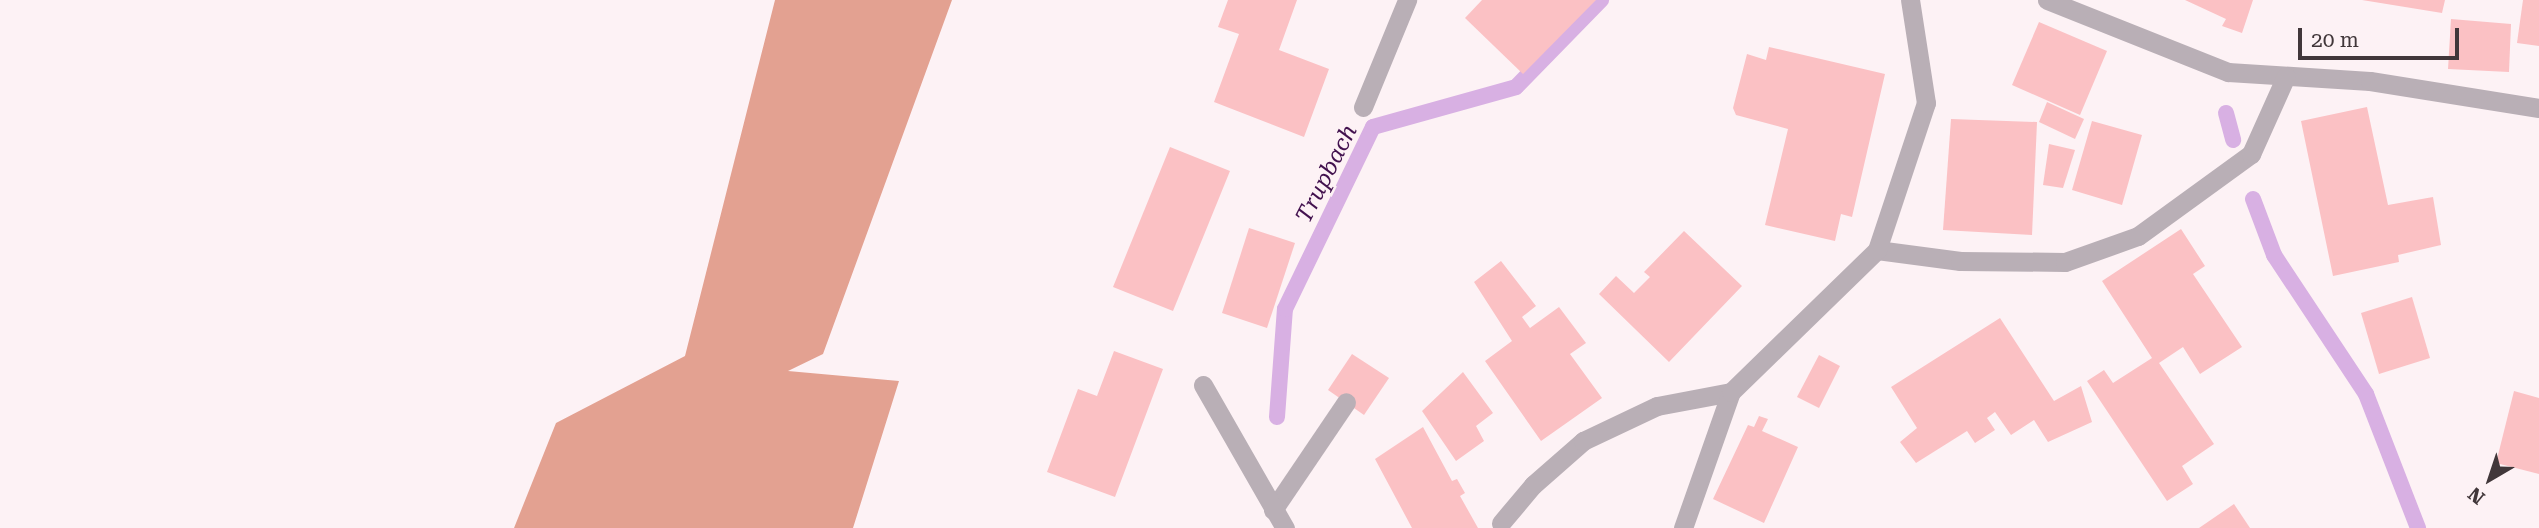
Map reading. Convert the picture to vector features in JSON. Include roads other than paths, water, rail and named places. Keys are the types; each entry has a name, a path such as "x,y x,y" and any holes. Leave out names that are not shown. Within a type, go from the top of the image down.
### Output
{"street":[{"path":"1363,107 1407,0"},
{"path":"1683,528 1731,391 1877,250 1926,103 1910,0"},
{"path":"2047,0 2228,72 2370,82 2539,108"},
{"path":"1877,250 1961,261 2065,262 2138,236 2251,155 2287,76"},
{"path":"1203,385 1284,528"},
{"path":"1501,523 1533,485 1583,441 1657,406 1731,391"},
{"path":"1273,510 1346,402"}],"waterway":[{"name":"Trupbach","path":"1277,417 1285,309 1373,127 1516,87 1601,0"},
{"path":"2226,113 2233,140"},
{"path":"2253,199 2274,255 2366,394 2418,528"}]}
